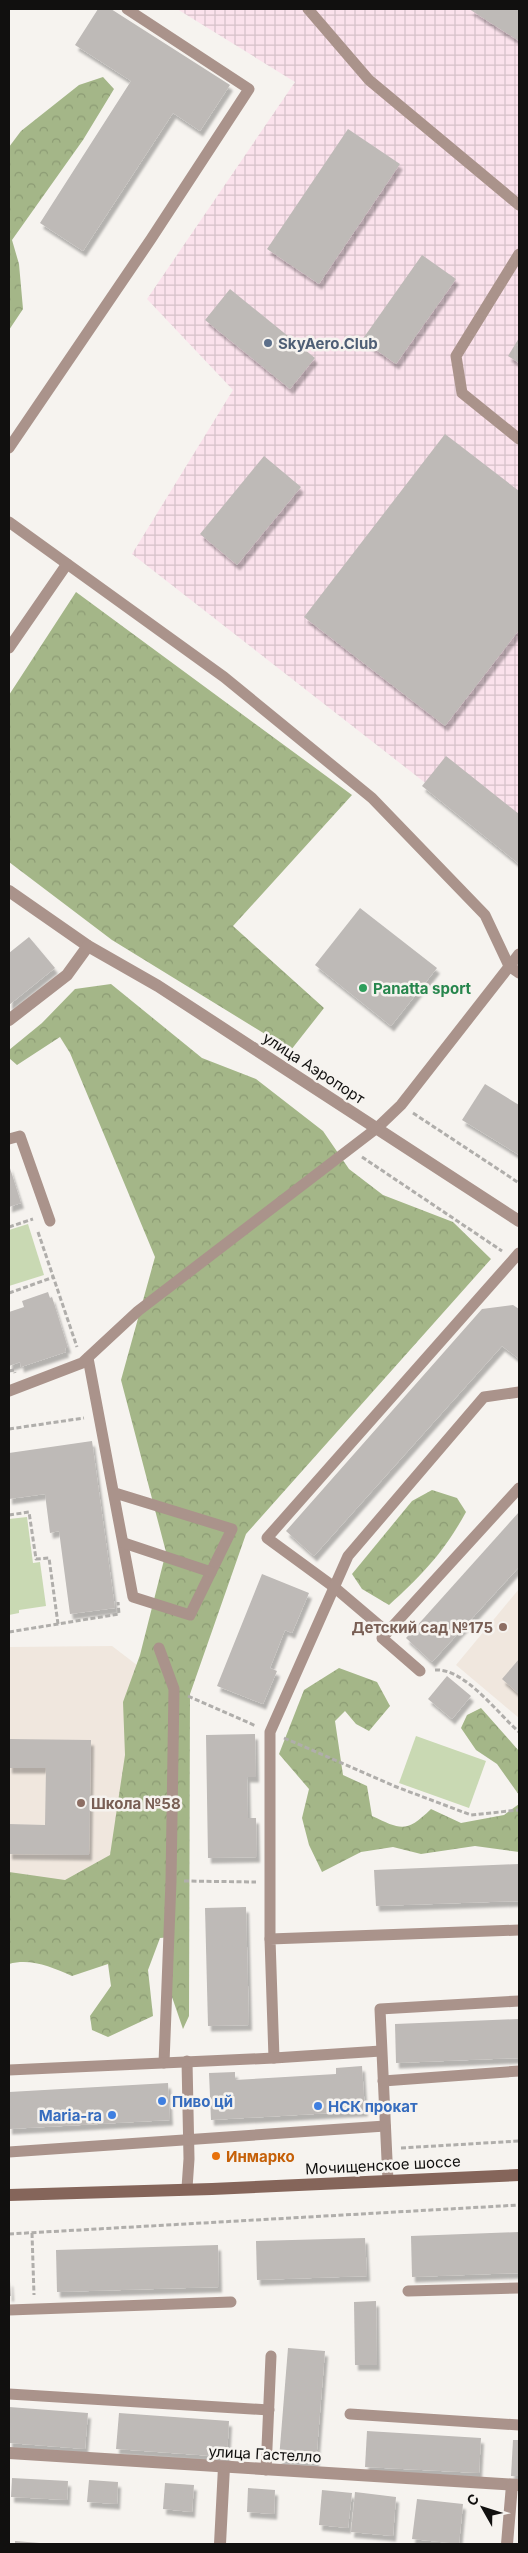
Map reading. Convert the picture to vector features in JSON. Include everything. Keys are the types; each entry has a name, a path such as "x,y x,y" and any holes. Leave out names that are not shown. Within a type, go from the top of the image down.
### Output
{"main road":[{"name":"Мочищенское шоссе","path":"9,2195 187,2188 212,2189 519,2175"}],"street":[{"name":"улица Аэропорт","path":"9,891 88,946 158,986 519,1221"},
{"path":"9,1020 67,974 88,946"},
{"name":"улица Гастелло","path":"9,2453 515,2485"},
{"path":"220,2544 224,2467"},
{"path":"507,2544 515,2485"}],"lane":[{"path":"9,448 249,89 127,9"},
{"path":"308,9 370,80 519,205"},
{"path":"519,254 456,356 462,393 519,439"},
{"path":"9,522 224,677 372,798 485,915 509,966 519,973"},
{"path":"9,648 67,564"},
{"path":"9,1391 78,1364 88,1358 138,1311 376,1128 401,1105 519,954"},
{"path":"10,1136 20,1136 50,1222"},
{"path":"387,1632 334,1587 267,1538 517,1256"},
{"path":"88,1358 115,1493 133,1597 190,1615 232,1529 115,1493"},
{"path":"274,2058 269,1882 270,1732 348,1556 484,1397 519,1392"},
{"path":"420,1671 382,1638 519,1488"},
{"path":"124,1542 211,1572"},
{"path":"159,1648 174,1690 171,1881 164,2063"},
{"path":"270,1939 519,1930"},
{"path":"388,2181 380,2009 519,2001"},
{"path":"9,2070 274,2058 381,2051"},
{"path":"187,2062 187,2188"},
{"path":"383,2081 519,2071"},
{"path":"9,2152 188,2138 385,2126"},
{"path":"408,2292 519,2288"},
{"path":"9,2310 231,2302"},
{"path":"266,2470 271,2356"},
{"path":"9,2394 269,2410"},
{"path":"350,2414 519,2424"}],"path":[{"path":"401,1105 519,1182"},
{"path":"350,1149 517,1256"},
{"path":"31,1209 81,1358 78,1364"},
{"path":"9,1227 34,1218"},
{"path":"9,1293 54,1278"},
{"path":"9,1429 89,1417"},
{"path":"9,1515 29,1512 36,1560 50,1558 58,1624"},
{"path":"9,1632 119,1614 117,1595"},
{"path":"420,1671 440,1670 458,1677 482,1695 519,1732"},
{"path":"174,1690 394,1786 471,1815 519,1810"},
{"path":"171,1881 269,1882"},
{"path":"386,2149 519,2141"},
{"path":"9,2234 519,2204"},
{"path":"32,2233 34,2309"}],"shaded area":[{"path":"177,9 519,9 519,856 132,554 233,390 147,299 295,82"},
{"name":"Детский сад №175","path":"519,1589 519,1718 456,1665"},
{"name":"Школа №58","path":"112,1646 159,1682 147,1924 9,1936 9,1647"}],"green space":[{"path":"103,77 114,89 83,140 12,240 19,264 23,309 9,330 9,147 21,131 79,85"},
{"path":"76,592 352,795 233,926 324,1008 291,1050 112,940 9,862 9,695"},
{"path":"111,984 202,1058 256,1079 323,1131 349,1169 383,1195 453,1222 491,1259 246,1534 190,1694 189,2016 183,2029 172,1997 172,1937 160,1938 148,1970 153,2016 108,2037 92,2030 90,2016 111,1986 108,1964 72,1976 33,1963 17,1962 9,1964 9,1872 65,1880 110,1855 125,1755 123,1702 140,1655 166,1552 121,1380 155,1257 70,1053 60,1037 17,1065 9,1058 9,1050 42,1023 75,989"},
{"path":"28,1224 44,1275 9,1286 9,1230"},
{"path":"432,1490 457,1498 466,1512 432,1562 389,1605 362,1589 352,1574 412,1501"},
{"path":"27,1517 33,1563 40,1562 46,1606 19,1610 19,1613 9,1615 9,1519"},
{"path":"339,1668 377,1682 390,1706 369,1731 356,1724 345,1711 335,1721 343,1775 367,1786 372,1816 390,1824 403,1827 423,1817 431,1809 461,1823 504,1815 519,1804 519,1852 475,1846 421,1854 393,1847 361,1852 322,1872 309,1845 302,1818 309,1789 279,1754 304,1690"},
{"path":"481,1708 519,1751 519,1795 497,1764 476,1750 461,1728 467,1715"},
{"path":"416,1736 486,1761 469,1808 399,1783"}],"building":[{"path":"98,9 111,9 230,85 200,131 173,113 83,251 40,223 131,81 75,45"},
{"path":"469,9 519,9 519,41"},
{"path":"348,129 400,164 319,284 267,249"},
{"path":"422,255 456,279 396,364 362,340"},
{"path":"230,289 315,358 290,389 205,320"},
{"path":"519,338 519,363 508,356"},
{"path":"445,434 519,491 519,630 445,726 304,617"},
{"path":"264,456 301,487 237,565 200,534"},
{"path":"446,756 519,814 519,864 422,786"},
{"path":"360,908 437,968 391,1026 315,965"},
{"path":"29,937 55,968 9,1005 9,953"},
{"path":"485,1084 519,1105 519,1155 462,1120"},
{"path":"9,1165 21,1203 9,1207"},
{"path":"48,1292 50,1298 52,1297 68,1348 65,1348 66,1352 21,1367 20,1362 9,1366 9,1312 24,1307 22,1301"},
{"path":"513,1305 519,1309 519,1359 502,1346 314,1556 286,1531 482,1309"},
{"path":"92,1441 115,1608 70,1614 59,1531 50,1533 45,1494 9,1499 9,1453"},
{"path":"519,1512 519,1567 432,1662 406,1638"},
{"path":"262,1574 309,1593 292,1633 285,1630 270,1668 277,1671 263,1704 217,1686"},
{"path":"519,1659 519,1694 502,1679"},
{"path":"447,1676 471,1696 452,1719 428,1699"},
{"path":"255,1734 256,1777 247,1777 248,1818 256,1818 257,1857 208,1858 206,1735"},
{"path":"9,1739 91,1740 89,1855 9,1854 9,1824 45,1825 46,1768 9,1768"},
{"path":"519,1864 519,1901 376,1906 374,1870"},
{"path":"246,1907 249,2025 208,2026 205,1908"},
{"path":"519,2019 519,2058 396,2063 395,2024"},
{"path":"362,2066 365,2111 211,2120 209,2073 235,2072 235,2080 336,2074 336,2068"},
{"path":"168,2083 170,2120 9,2129 9,2092"},
{"path":"519,2232 519,2273 412,2277 411,2236"},
{"path":"365,2238 367,2276 257,2280 256,2241"},
{"path":"218,2245 219,2287 57,2292 56,2250"},
{"path":"10,2281 11,2296 9,2296"},
{"path":"376,2301 377,2365 355,2365 354,2302"},
{"path":"288,2348 325,2351 316,2462 279,2459"},
{"path":"9,2407 88,2413 85,2449 9,2443"},
{"path":"119,2413 229,2421 227,2457 116,2449"},
{"path":"367,2431 481,2438 479,2473 365,2467"},
{"path":"513,2440 519,2440 519,2476 511,2476"},
{"path":"12,2478 68,2481 67,2500 11,2497"},
{"path":"89,2480 118,2482 117,2504 87,2502"},
{"path":"165,2483 194,2485 192,2512 163,2509"},
{"path":"248,2488 275,2490 274,2514 247,2512"},
{"path":"322,2490 352,2493 348,2528 319,2525"},
{"path":"355,2492 396,2497 393,2536 351,2532"},
{"path":"417,2499 463,2504 459,2544 412,2539"},
{"path":"15,2541 40,2543 40,2544 15,2544"}],"place":[{"name":"SkyAero.Club","path":"268,343"},
{"name":"Panatta sport","path":"363,988"},
{"name":"Детский сад №175","path":"503,1627"},
{"name":"Школа №58","path":"81,1803"},
{"name":"Пиво цй","path":"162,2101"},
{"name":"НСК прокат","path":"318,2106"},
{"name":"Maria-ra","path":"112,2115"},
{"name":"Инмарко","path":"216,2156"}]}
